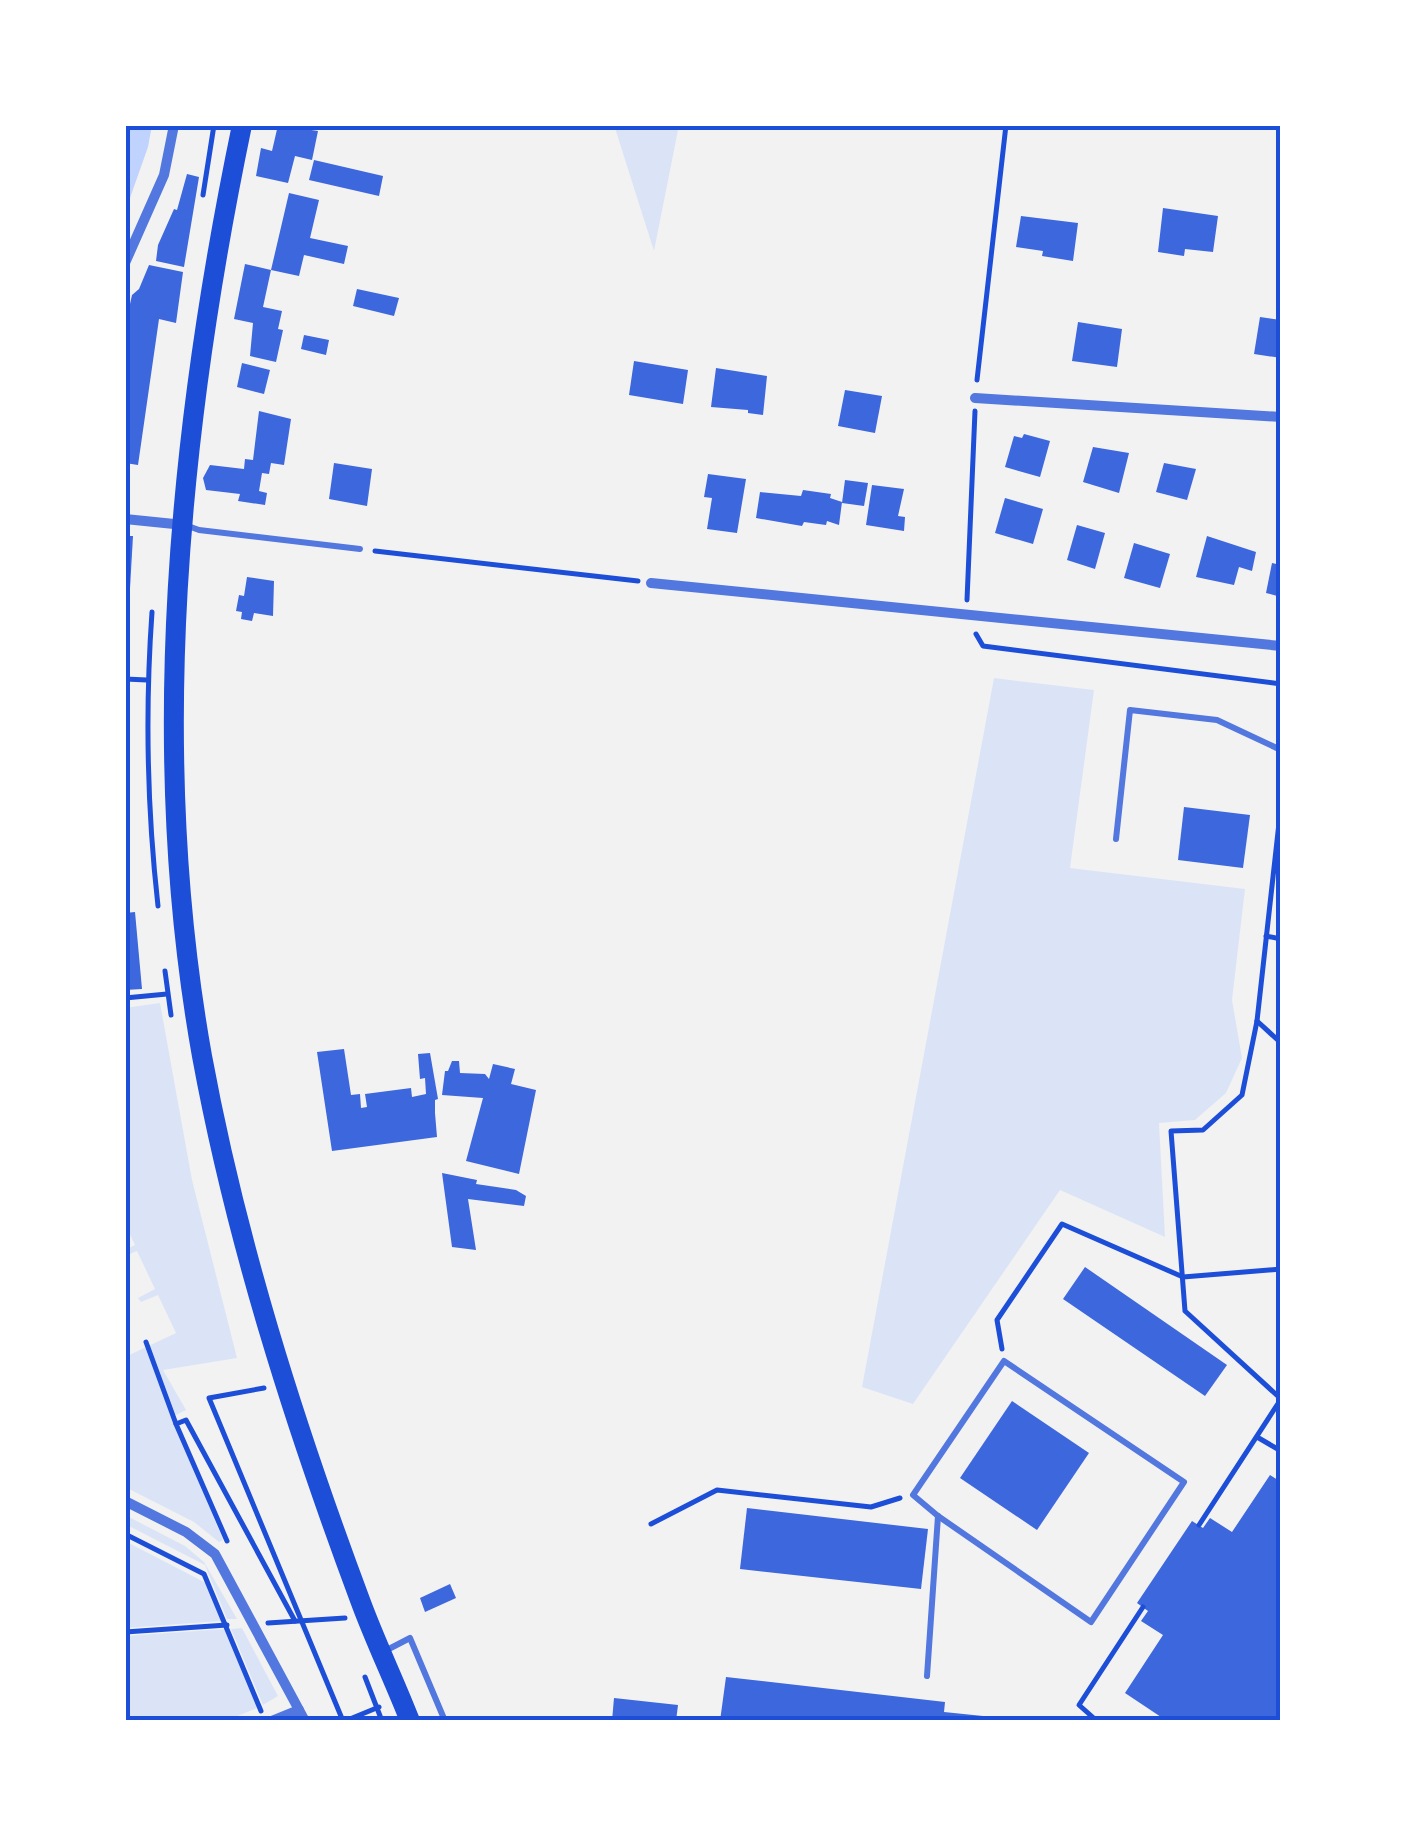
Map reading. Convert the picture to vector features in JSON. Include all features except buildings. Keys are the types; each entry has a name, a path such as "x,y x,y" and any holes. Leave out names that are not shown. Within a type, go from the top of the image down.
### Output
{"main road":[{"path":"242,125 207,326 184,525 175,673 176,785 184,915 202,1054 232,1196 282,1372 359,1599 410,1721"}],"street":[{"path":"125,264 164,175 174,125"},
{"path":"975,398 1281,417"},
{"path":"125,519 184,525"},
{"path":"650,583 1281,646"},
{"path":"125,1500 186,1532 214,1554 302,1716 269,1721"}],"lane":[{"path":"184,525 360,549"},
{"path":"1116,839 1130,710 1217,720 1281,750"},
{"path":"1004,1361 1184,1482 1092,1622 913,1495 1004,1361"},
{"path":"927,1676 938,1516"},
{"path":"382,1652 410,1638 445,1721"}],"path":[{"path":"1006,125 975,398 966,614 983,646 1281,684"},
{"path":"360,549 650,583"},
{"path":"125,679 147,680"},
{"path":"1199,1526 1281,1399 1185,1312 1171,1131 1203,1130 1242,1096 1257,1022 1281,806"},
{"path":"1266,936 1281,939"},
{"path":"125,998 167,994"},
{"path":"1257,1022 1281,1043"},
{"path":"1004,1361 997,1320 1062,1224 1182,1277 1281,1269"},
{"path":"146,1342 229,1550"},
{"path":"264,1388 209,1398 344,1721 364,1713"},
{"path":"176,1424 186,1420 296,1621 345,1618"},
{"path":"1257,1437 1281,1450"},
{"path":"650,1524 717,1490 870,1506 913,1495"},
{"path":"125,1534 204,1574 269,1721"},
{"path":"1097,1721 1080,1706 1143,1607"},
{"path":"262,1608 279,1640"},
{"path":"125,1632 253,1624"}],"shaded area":[{"path":"614,125 679,125 654,251"},
{"path":"994,678 1094,690 1070,868 1245,889 1232,1000 1242,1058 1226,1093 1195,1120 1159,1123 1165,1237 1060,1190 913,1404 862,1387"},
{"path":"160,1003 192,1180 237,1358 163,1370 186,1410 172,1417 223,1540 219,1542 194,1522 125,1487 125,1357 176,1333 158,1295 141,1302 138,1298 155,1289 137,1251 125,1256 125,1250 135,1245 125,1224 125,1008"},
{"path":"125,1515 185,1546 204,1562 237,1619 227,1619 205,1565 125,1524"},
{"path":"125,1541 206,1583 221,1621 125,1628"},
{"path":"242,1628 278,1696 263,1705 231,1629"},
{"path":"225,1629 257,1708 225,1721 125,1721 125,1636"}],"water":[{"path":"125,125 152,125 125,212"}]}
